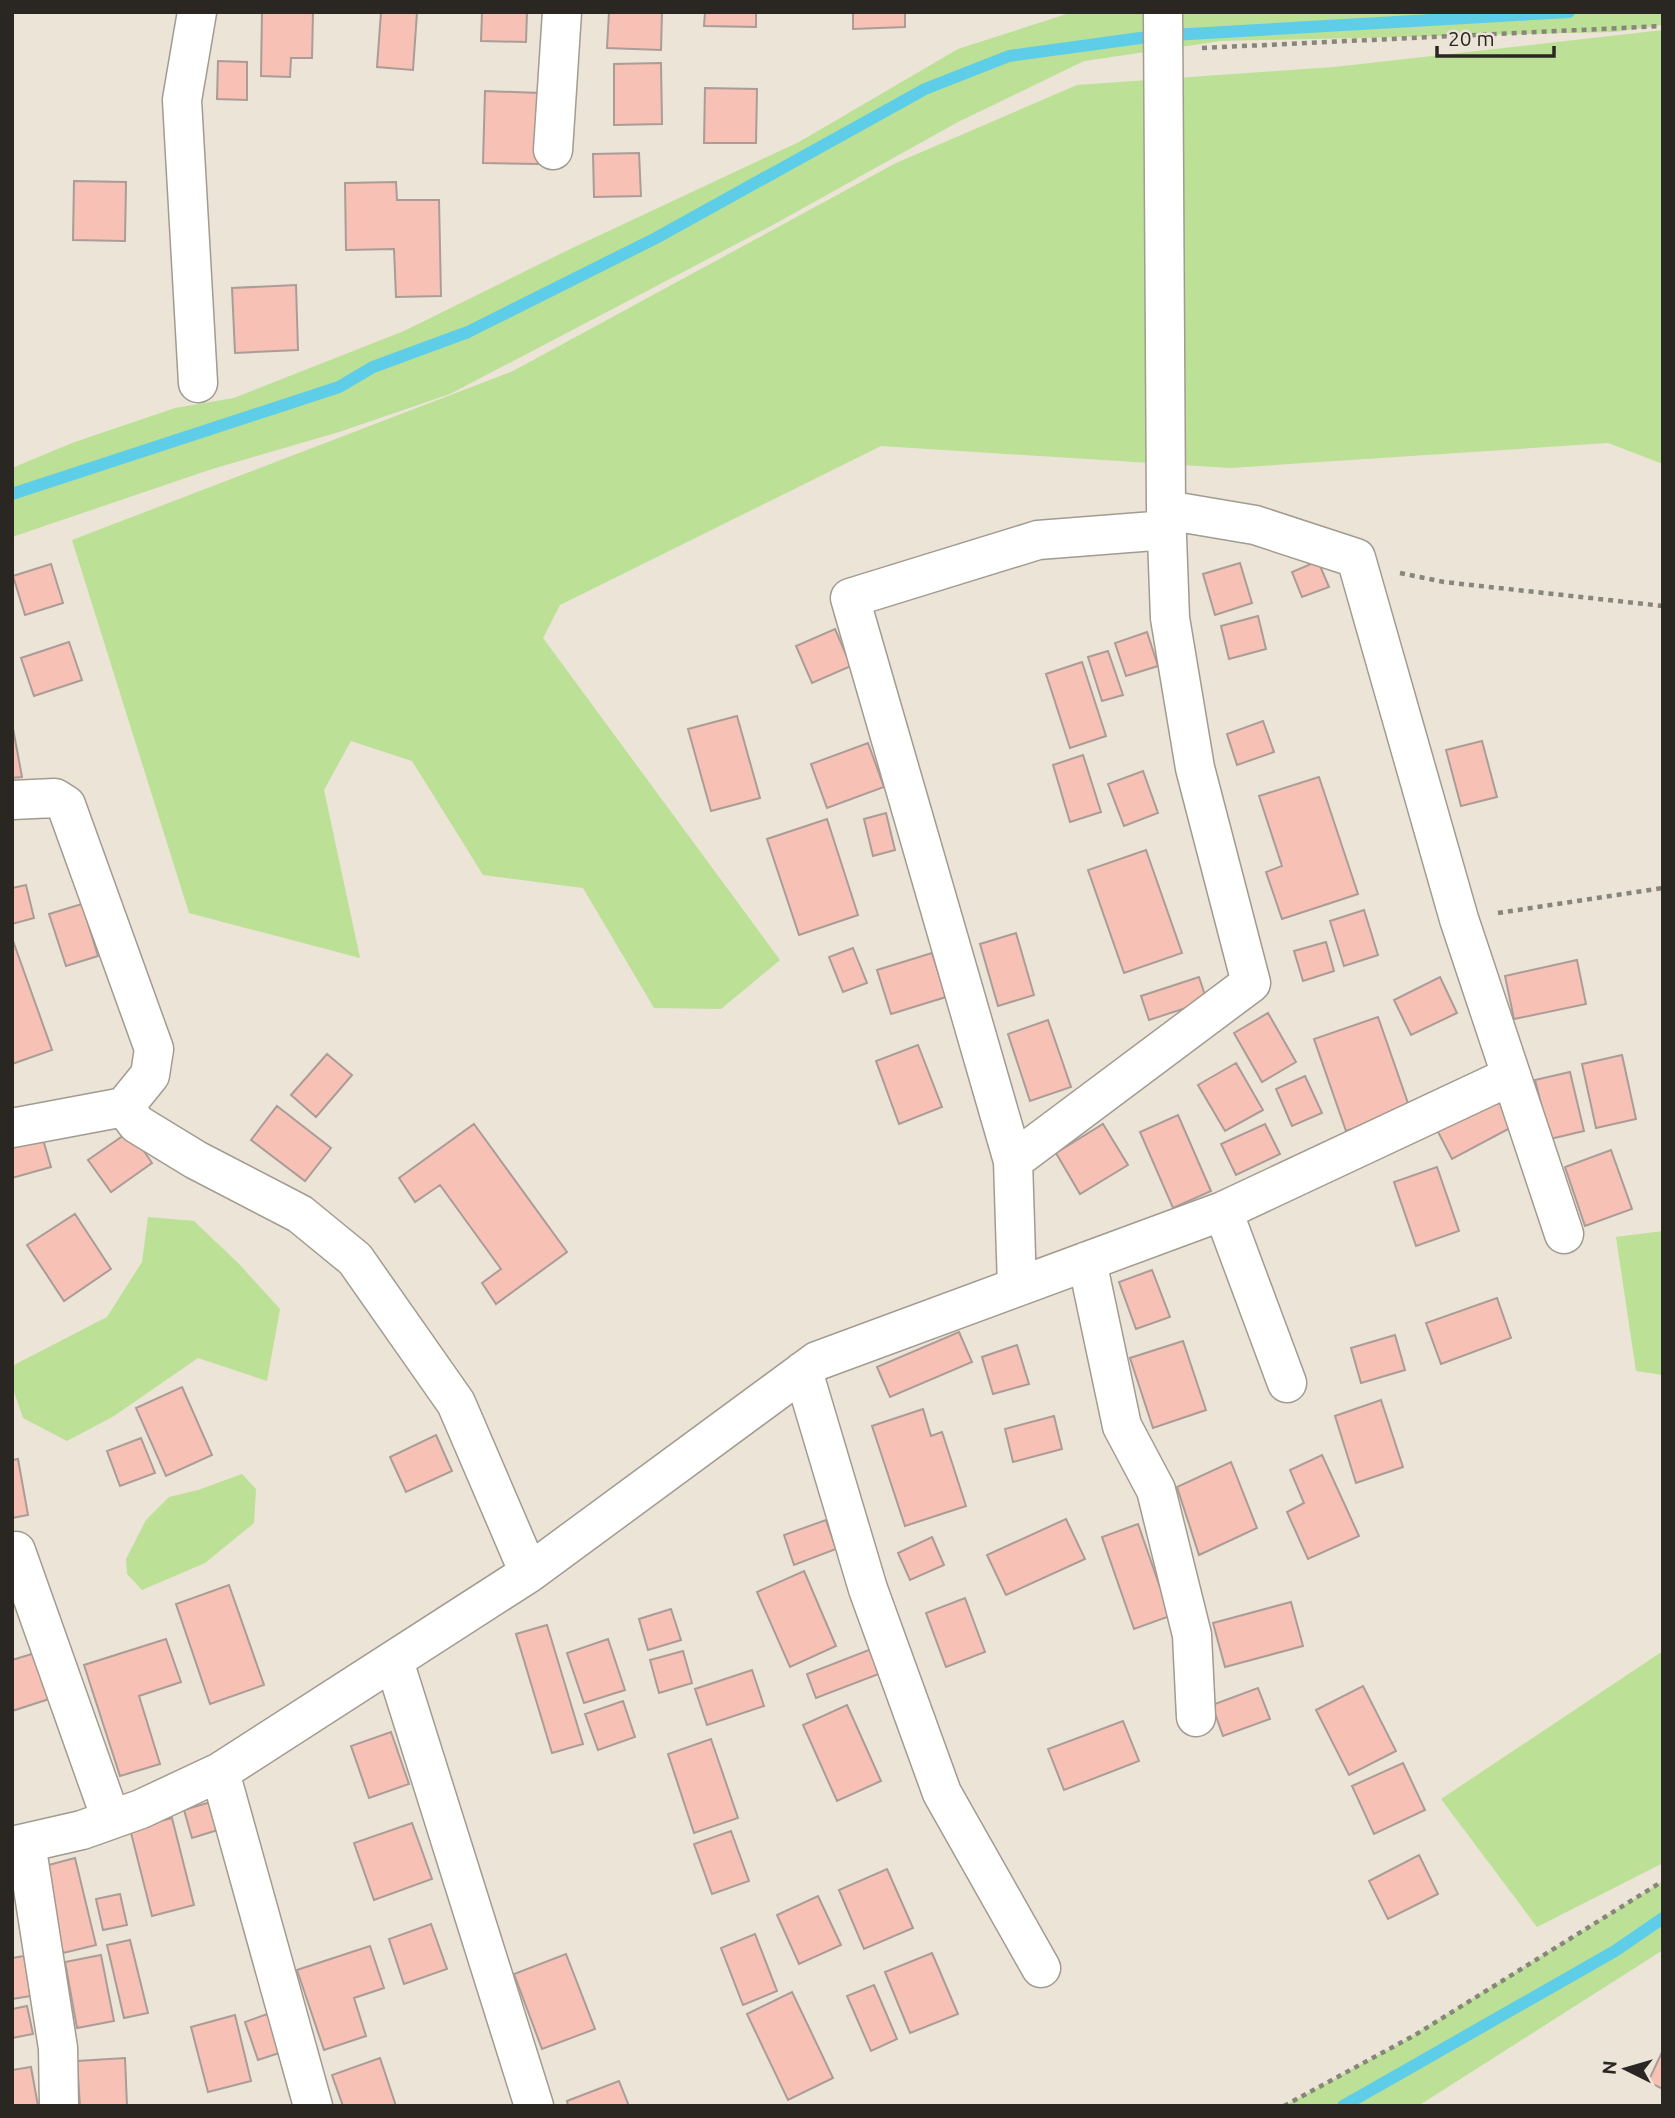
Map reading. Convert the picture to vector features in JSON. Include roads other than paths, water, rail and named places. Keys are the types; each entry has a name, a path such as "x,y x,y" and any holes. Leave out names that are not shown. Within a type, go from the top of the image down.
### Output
{"street":[{"path":"197,12 182,100 198,383"},
{"path":"553,150 562,12"},
{"path":"1013,1161 1251,983 1195,768 1170,618 1166,520 1163,31"},
{"path":"1017,1287 1013,1161 850,598 1038,540 1166,520 1255,525 1356,558 1459,919 1564,1234"},
{"path":"12,800 55,798 66,805 154,1049 150,1075 124,1107 12,1128"},
{"path":"59,2106 58,2048 19,1844 82,1830 141,1809 220,1772 529,1573 817,1361 1223,1211 1511,1076"},
{"path":"124,1107 137,1124 196,1160 300,1214 355,1259 456,1403 529,1573"},
{"path":"1223,1211 1287,1383"},
{"path":"1087,1261 1122,1426 1156,1490 1192,1635 1196,1717"},
{"path":"803,1371 868,1589 942,1793 1041,1968"},
{"path":"12,1552 16,1551 111,1819"},
{"path":"394,1661 534,2106"},
{"path":"220,1772 313,2106"}],"waterway":[{"path":"12,494 339,387 373,367 468,332 656,238 925,89 1009,56 1155,36 1569,12"},
{"path":"1343,2106 1615,1951 1663,1918"}]}
